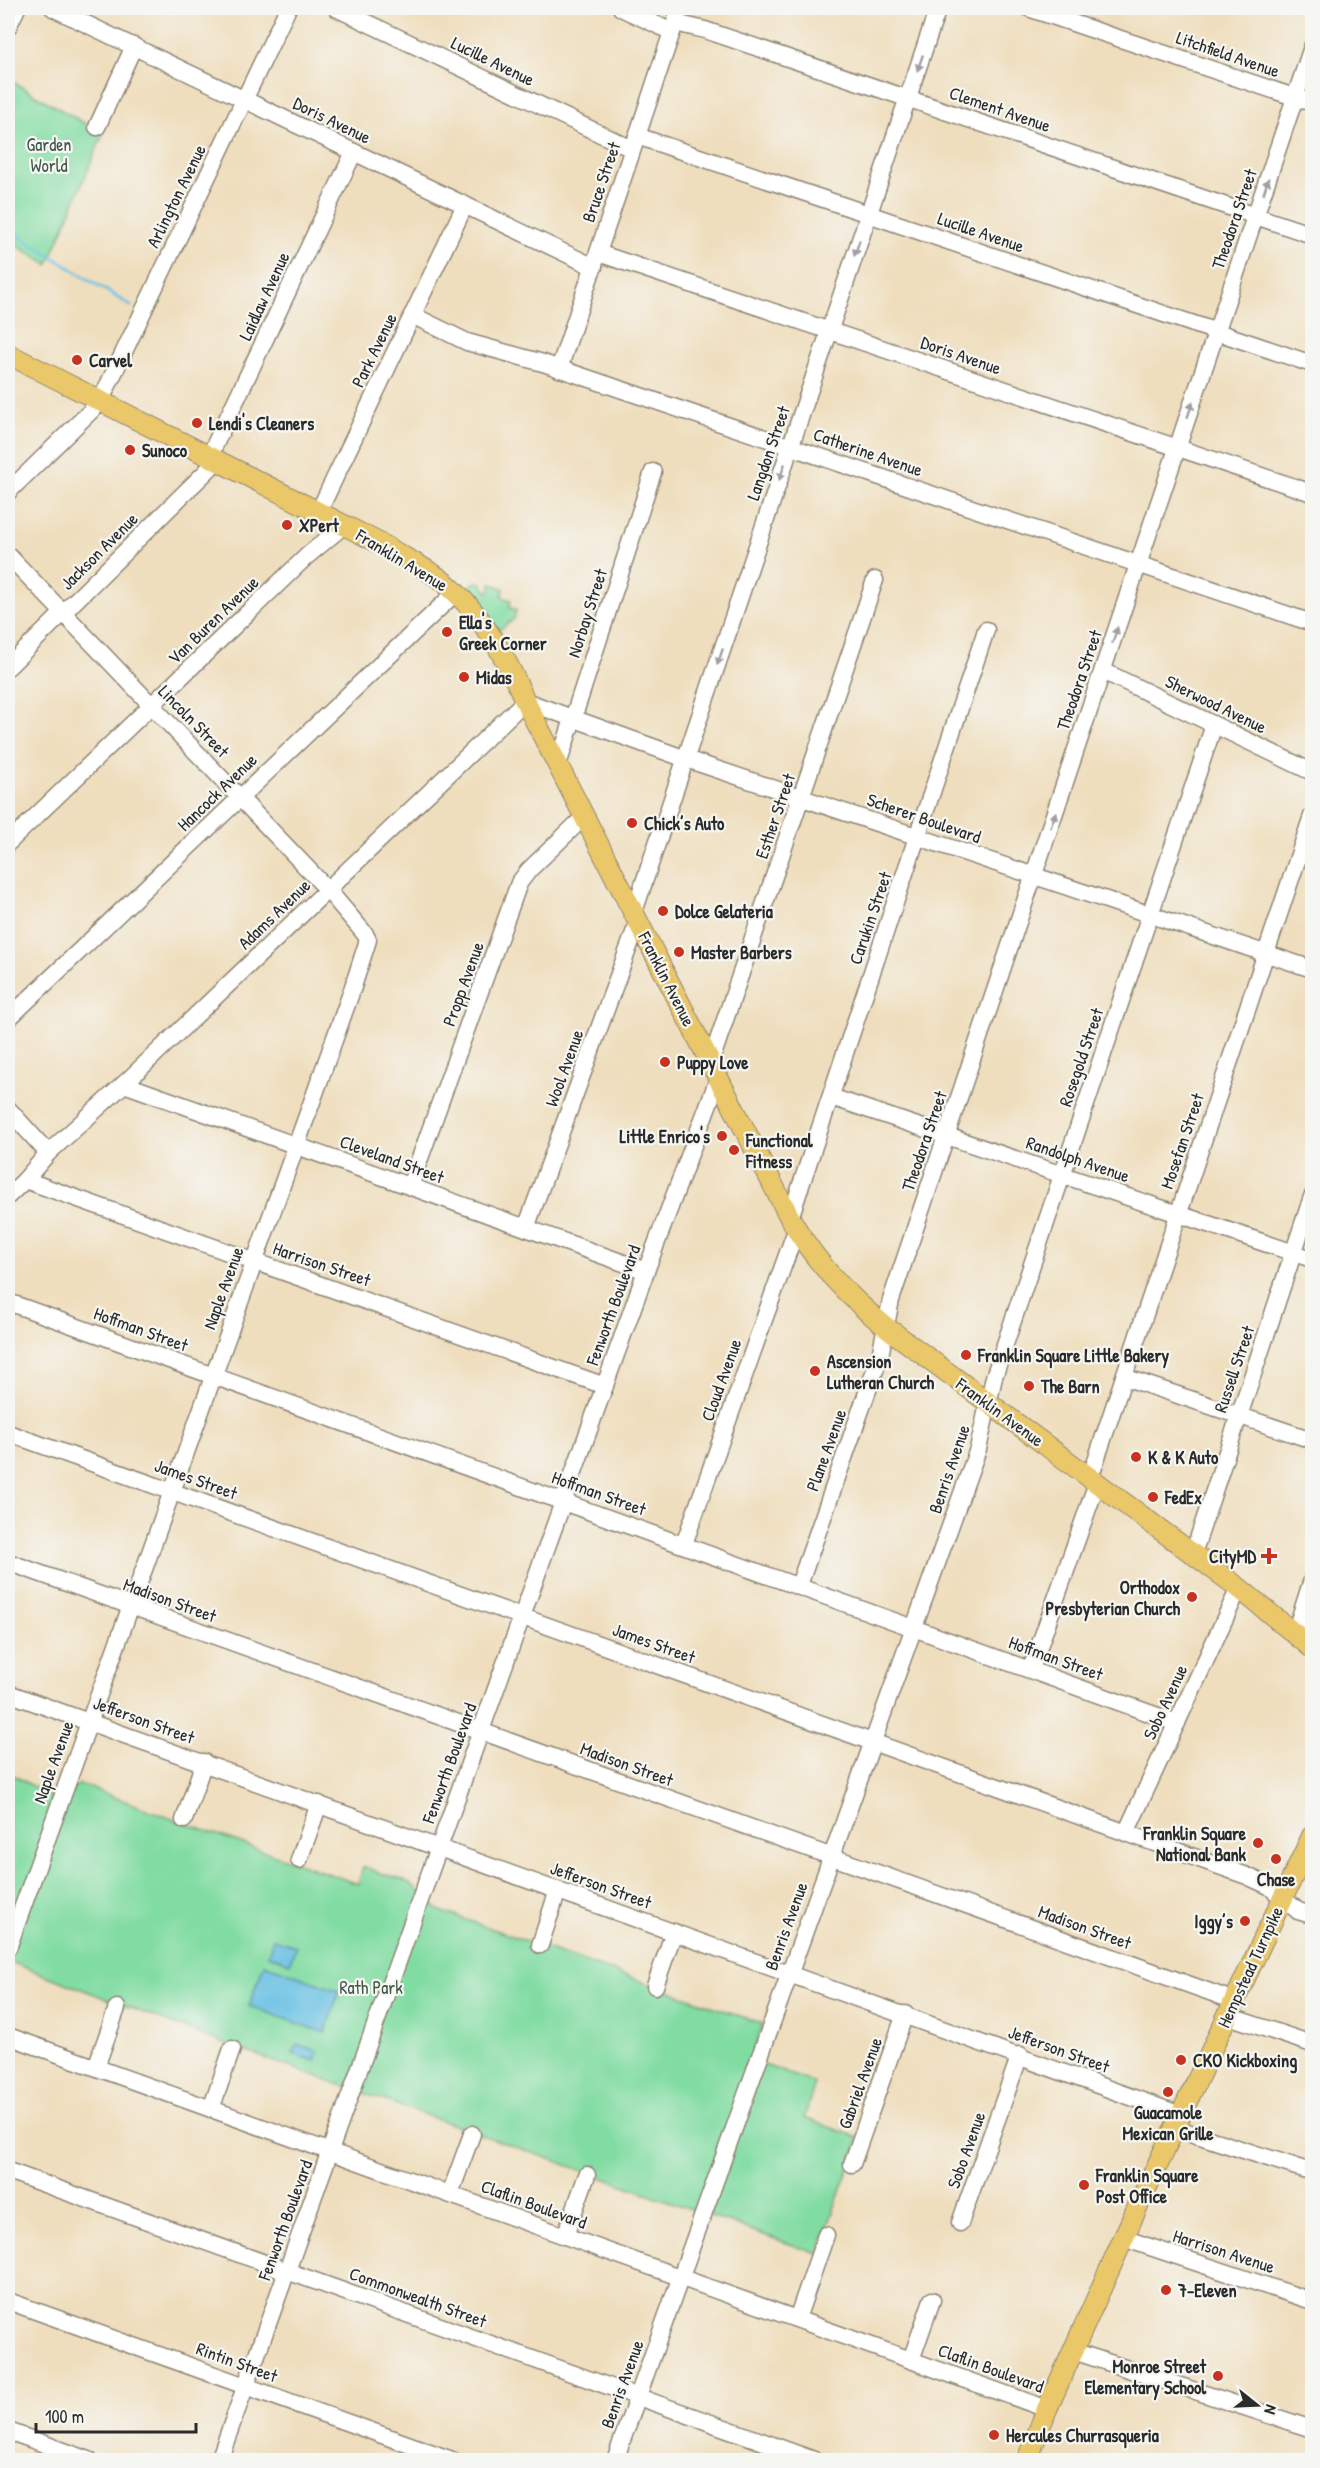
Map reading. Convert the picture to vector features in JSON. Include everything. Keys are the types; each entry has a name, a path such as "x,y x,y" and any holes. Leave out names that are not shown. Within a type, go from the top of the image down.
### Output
{"main road":[{"name":"Franklin Avenue","path":"8,354 343,526 444,582 491,636 513,674 793,1224 837,1284 886,1327 1239,1588 1312,1648"},
{"name":"Hempstead Turnpike","path":"1027,2460 1047,2409 1123,2238 1312,1836"}],"street":[{"path":"8,27 16,8"},
{"name":"Doris Avenue","path":"53,8 465,205 596,260 830,331 1312,493"},
{"name":"Arlington Avenue","path":"8,492 99,402 288,8"},
{"name":"Lucille Avenue","path":"336,8 635,143 868,215 1312,364"},
{"name":"Clement Avenue","path":"621,8 705,30 1312,235"},
{"name":"Langdon Street","path":"636,917 686,759 938,8"},
{"name":"Litchfield Avenue","path":"1028,8 1312,103"},
{"name":"Bruce Street","path":"559,369 675,21"},
{"path":"97,128 134,46"},
{"name":"Theodora Street","path":"886,1327 891,1300 1312,47"},
{"name":"Laidlaw Avenue","path":"213,459 354,152"},
{"name":"Park Avenue","path":"318,513 465,205"},
{"name":"Catherine Avenue","path":"412,315 467,342 559,369 1312,623"},
{"name":"Jackson Avenue","path":"8,667 63,614 213,459"},
{"name":"Norbay Street","path":"558,765 653,472"},
{"name":"Van Buren Avenue","path":"8,843 307,556 343,526"},
{"name":"Lincoln Street","path":"8,555 327,890 365,934 368,940 366,946"},
{"name":"Esther Street","path":"714,1072 802,797 875,580"},
{"name":"Hancock Avenue","path":"8,1019 455,593"},
{"name":"Carukin Street","path":"793,1224 831,1097 986,630"},
{"name":"Sherwood Avenue","path":"1103,671 1312,772"},
{"name":"Scherer Boulevard","path":"525,701 686,759 1312,969"},
{"name":"Adams Avenue","path":"25,1180 48,1153 124,1084 525,701"},
{"name":"Rosegold Street","path":"989,1404 994,1377 1214,724"},
{"name":"Propp Avenue","path":"410,1186 519,883 529,870 585,816"},
{"name":"Mosefan Street","path":"1094,1480 1124,1377 1312,816"},
{"name":"Wool Avenue","path":"526,1228 636,917"},
{"name":"Naple Avenue","path":"8,1948 366,946"},
{"name":"Fenworth Boulevard","path":"219,2460 564,1501 714,1072"},
{"name":"Cleveland Street","path":"124,1084 646,1271"},
{"name":"Randolph Avenue","path":"831,1097 1312,1259"},
{"path":"8,1109 48,1153"},
{"path":"8,1196 25,1180"},
{"name":"Harrison Street","path":"25,1180 605,1386"},
{"name":"Russell Street","path":"1192,1554 1312,1197"},
{"name":"Cloud Avenue","path":"684,1544 793,1224"},
{"name":"Hoffman Street","path":"8,1302 1177,1722"},
{"name":"Plane Avenue","path":"799,1586 880,1356 886,1327"},
{"path":"1124,1377 1312,1440"},
{"name":"Benris Avenue","path":"615,2460 978,1449 989,1404"},
{"name":"James Street","path":"8,1433 1247,1876 1269,1886 1298,1911 1312,1915"},
{"path":"1031,1669 1094,1480"},
{"name":"Madison Street","path":"8,1562 831,1858 1231,2008 1312,2044"},
{"path":"1295,1633 1312,1580"},
{"name":"Sobo Avenue","path":"1126,1833 1239,1588"},
{"name":"Jefferson Street","path":"8,1693 1020,2055 1178,2121 1312,2172"},
{"path":"184,1820 204,1762"},
{"path":"299,1860 319,1804"},
{"path":"540,1945 558,1890"},
{"path":"655,1986 674,1932"},
{"path":"96,2067 117,2008"},
{"name":"Gabriel Avenue","path":"852,2164 905,2014"},
{"name":"Claflin Boulevard","path":"8,2036 1047,2409"},
{"path":"210,2109 232,2049"},
{"name":"Sobo Avenue","path":"960,2223 1020,2055"},
{"path":"450,2194 472,2134"},
{"name":"Commonwealth Street","path":"8,2171 814,2460"},
{"path":"565,2236 587,2175"},
{"path":"797,2319 826,2235"},
{"name":"Harrison Avenue","path":"1123,2238 1312,2301"},
{"path":"911,2360 932,2300"},
{"name":"Rintin Street","path":"8,2301 452,2460"},
{"path":"1073,2352 1312,2428"},
{"path":"8,2431 89,2460"}],"green space":[{"name":"Garden World","path":"8,79 103,134 48,265 8,240"},
{"path":"475,582 482,583 487,592 491,590 491,583 504,589 502,597 511,600 509,607 516,610 514,619 491,636 459,598"},
{"name":"Rath Park","path":"8,1772 53,1798 80,1784 358,1884 363,1867 410,1883 438,1910 763,2024 750,2060 815,2083 804,2118 859,2138 818,2254 225,2044 8,1961"}],"water":[{"path":"273,1939 296,1946 290,1963 268,1955"},
{"path":"264,1964 339,1991 325,2033 249,2006"},
{"path":"297,2044 318,2051 315,2061 293,2054"}],"waterway":[{"path":"8,229 131,306"}],"place":[{"name":"Carvel","path":"77,360"},
{"name":"Lendi's Cleaners","path":"197,423"},
{"name":"Sunoco","path":"130,450"},
{"name":"XPert","path":"287,525"},
{"name":"Ella's Greek Corner","path":"447,632"},
{"name":"Midas","path":"464,677"},
{"name":"Chick’s Auto","path":"632,823"},
{"name":"Dolce Gelateria","path":"663,911"},
{"name":"Master Barbers","path":"679,952"},
{"name":"Puppy Love","path":"665,1062"},
{"name":"Little Enrico's","path":"722,1136"},
{"name":"Functional Fitness","path":"734,1150"},
{"name":"Franklin Square Little Bakery","path":"966,1355"},
{"name":"Ascension Lutheran Church","path":"815,1371"},
{"name":"The Barn","path":"1029,1386"},
{"name":"K & K Auto","path":"1136,1457"},
{"name":"FedEx","path":"1153,1497"},
{"name":"CityMD","path":"1269,1556"},
{"name":"Orthodox Presbyterian Church","path":"1192,1597"},
{"name":"Franklin Square National Bank","path":"1258,1843"},
{"name":"Chase","path":"1276,1859"},
{"name":"Iggy’s","path":"1245,1921"},
{"name":"CKO Kickboxing","path":"1181,2060"},
{"name":"Guacamole Mexican Grille","path":"1168,2092"},
{"name":"Franklin Square Post Office","path":"1084,2185"},
{"name":"7-Eleven","path":"1166,2290"},
{"name":"Monroe Street Elementary School","path":"1218,2376"},
{"name":"Hercules Churrasqueria","path":"994,2435"}]}
